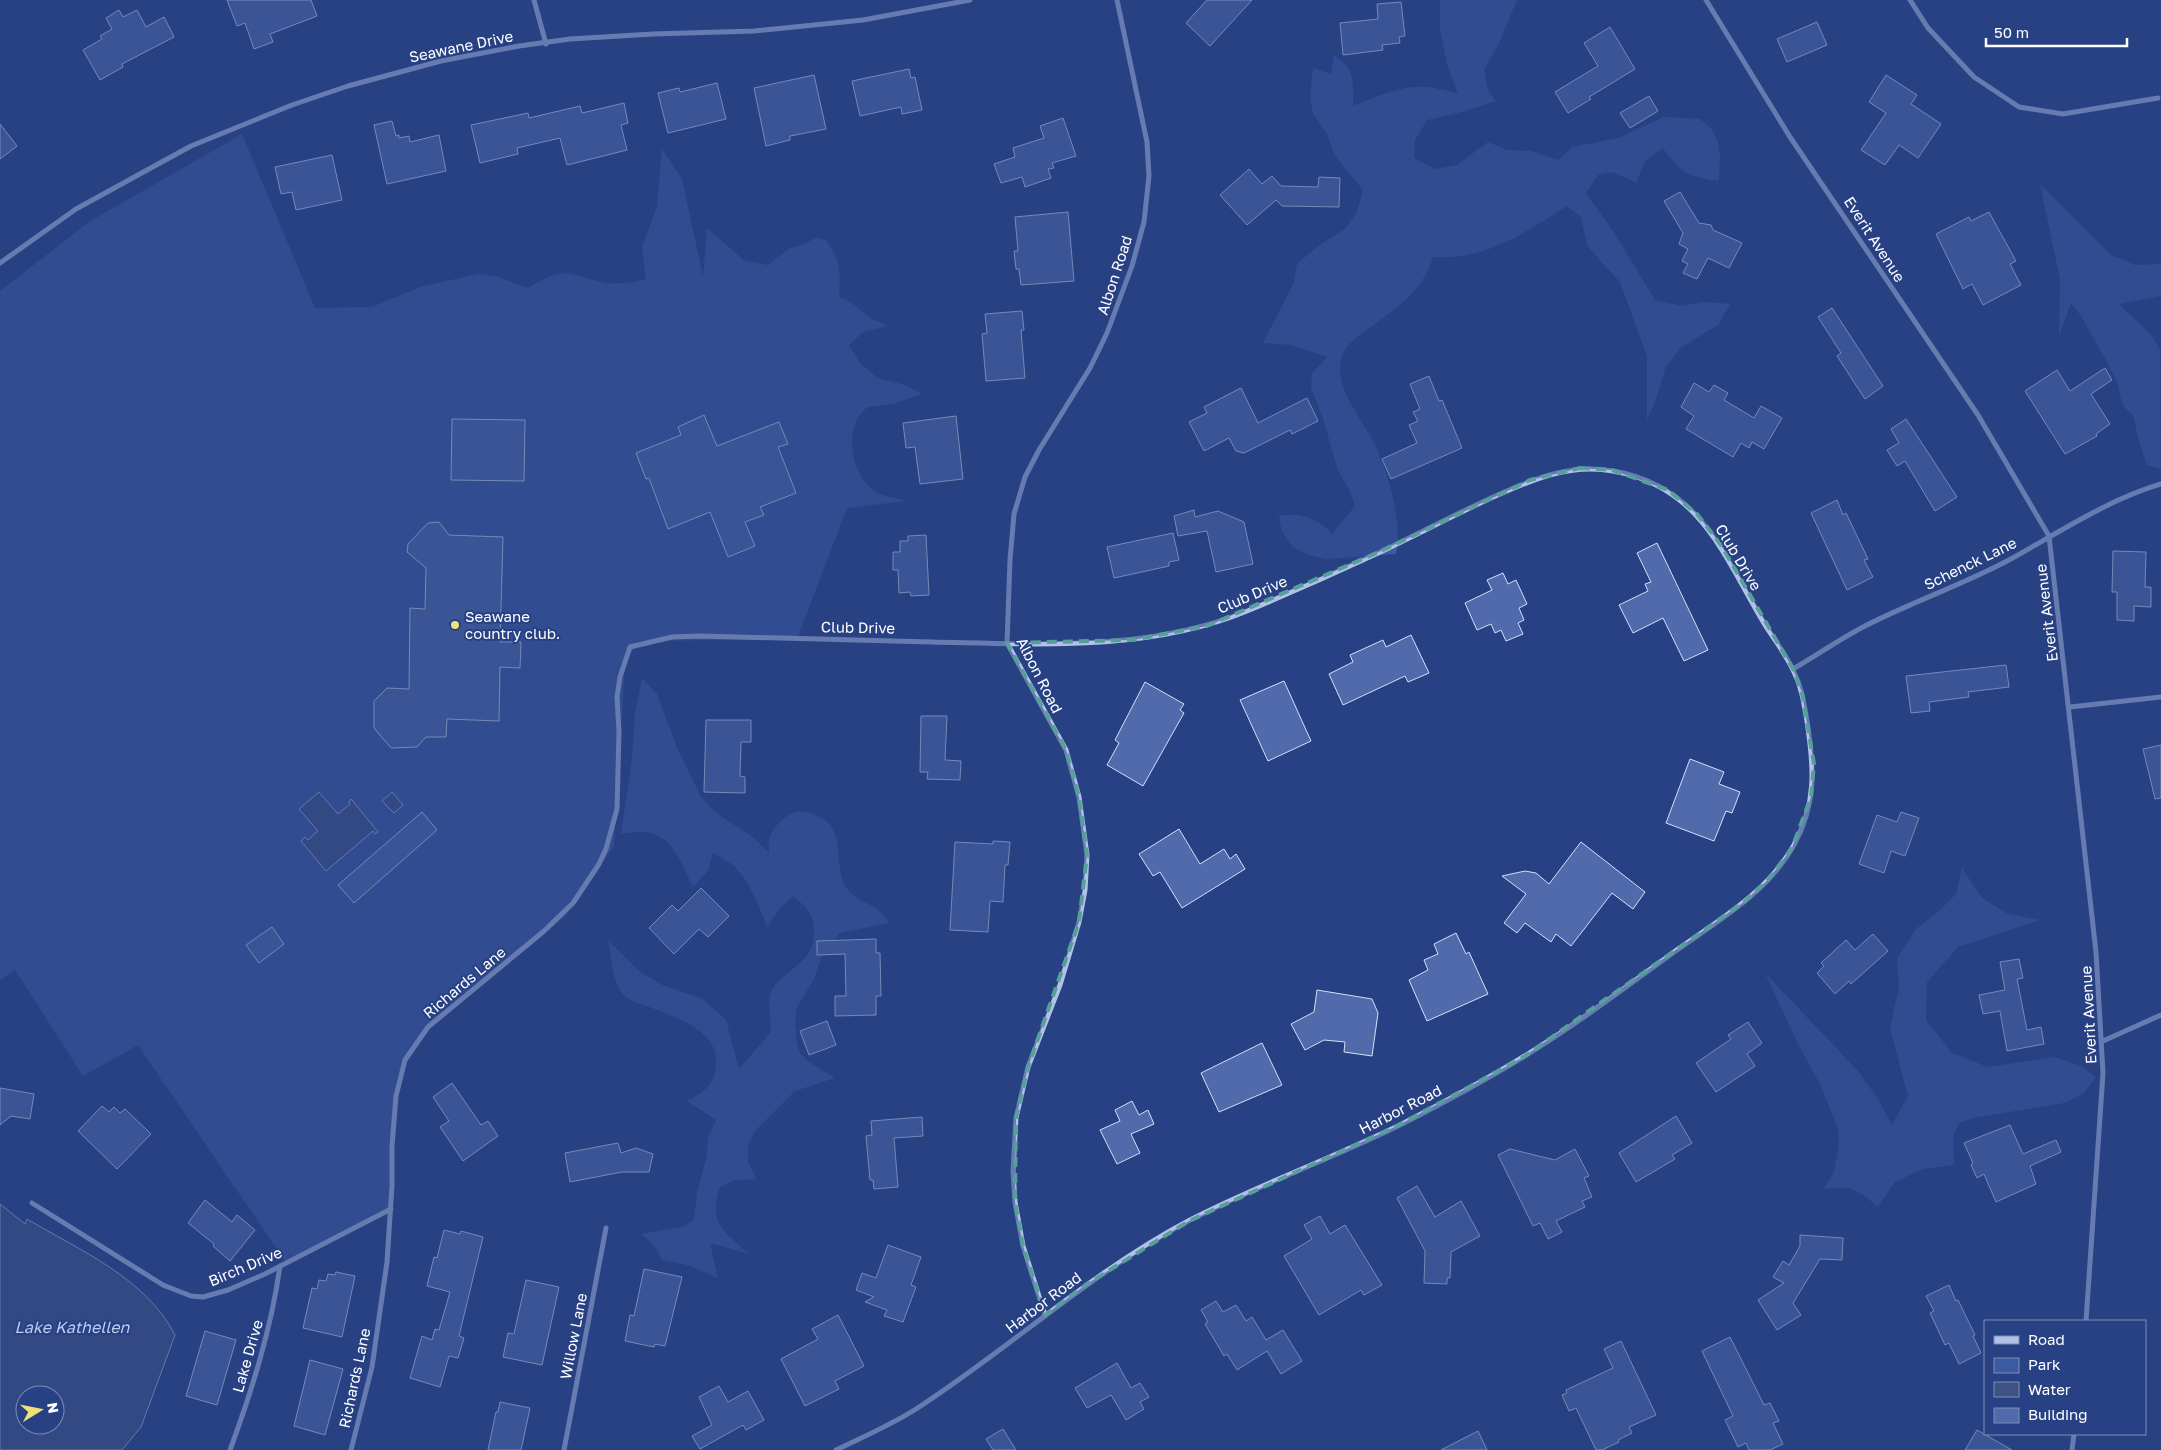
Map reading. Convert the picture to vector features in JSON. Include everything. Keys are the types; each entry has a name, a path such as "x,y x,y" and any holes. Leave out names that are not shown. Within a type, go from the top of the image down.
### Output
{"street":[{"path":"534,0 546,44"},
{"name":"Seawane Drive","path":"0,263 76,209 191,146 292,105 348,86 442,61 519,46 546,44 570,39 754,31 854,21 970,0"},
{"name":"Albon Road","path":"1045,1315 1022,1246 1015,1202 1013,1171 1016,1118 1028,1067 1060,985 1079,922 1085,890 1087,855 1079,797 1066,750 1007,643 1010,560 1014,514 1025,477 1038,450 1090,368 1107,334 1132,266 1144,222 1149,176 1148,142 1117,0"},
{"name":"Everit Avenue","path":"1706,0 1790,137 1978,415 2049,536 2070,707 2096,952 2103,1041 2104,1074 2086,1320"},
{"path":"1910,0 1928,28 1974,77 2019,107 2063,114 2158,98"},
{"name":"Club Drive","path":"620,676 630,647 672,637 1007,643 1132,640 1206,626 1246,611 1379,552 1530,480 1580,468 1612,470 1645,479 1668,490 1697,514 1721,545 1749,599 1793,669"},
{"name":"Schenck Lane","path":"1793,669 1864,626 1961,584 2128,496 2161,484"},
{"name":"Harbor Road","path":"836,1450 915,1410 1087,1284 1189,1221 1399,1125 1522,1058 1744,902 1768,880 1792,848 1806,819 1811,797 1814,764 1802,693 1793,669"},
{"name":"Richards Lane","path":"351,1450 372,1367 387,1262 396,1096 405,1060 428,1027 544,931 573,902 599,864 606,849 616,809 620,676"},
{"path":"2070,707 2161,698"},
{"path":"2103,1041 2161,1015"},
{"name":"Birch Drive","path":"32,1203 163,1285 191,1296 203,1297 222,1292 280,1266 391,1209"},
{"name":"Willow Lane","path":"564,1450 606,1228"},
{"name":"Lake Drive","path":"230,1450 267,1336 280,1266"},
{"path":"2072,1450 2074,1435"}],"highlighted area":[{"path":"1580,468 1612,470 1668,490 1697,514 1721,545 1793,669 1802,693 1814,764 1811,797 1792,848 1768,880 1744,902 1522,1058 1399,1125 1189,1221 1087,1284 1045,1315 1023,1246 1015,1202 1016,1118 1028,1067 1079,922 1087,855 1079,797 1066,750 1007,643 1132,640 1207,626 1379,552 1530,480"}],"green space":[{"path":"1440,0 1517,0 1499,43 1484,70 1488,91 1496,101 1462,112 1427,120 1415,140 1414,158 1435,169 1457,165 1488,142 1507,150 1531,151 1558,160 1572,147 1618,138 1664,117 1700,119 1711,128 1718,142 1720,155 1719,181 1700,178 1686,172 1675,163 1663,148 1645,161 1636,183 1613,172 1598,175 1586,193 1615,234 1655,300 1681,306 1705,302 1730,304 1718,325 1680,348 1665,369 1647,420 1647,356 1620,282 1587,246 1581,217 1567,206 1517,236 1491,248 1463,256 1433,257 1422,280 1407,299 1349,344 1342,356 1340,368 1345,392 1371,437 1386,472 1396,513 1396,554 1326,559 1308,555 1293,547 1282,532 1279,516 1294,515 1315,520 1332,534 1355,506 1350,491 1338,471 1322,415 1311,388 1312,373 1327,357 1292,345 1263,343 1294,282 1297,264 1318,246 1345,229 1357,212 1363,190 1335,156 1327,134 1313,114 1310,97 1313,68 1331,74 1334,55 1341,60 1350,71 1352,77 1353,106 1389,92 1407,88 1426,87 1458,93 1447,65 1440,28"},
{"path":"242,134 315,308 372,307 423,286 479,274 499,277 528,288 541,280 560,274 575,275 608,283 627,283 646,279 642,247 657,206 662,149 682,179 703,277 707,228 745,261 768,265 789,248 816,238 826,240 835,255 839,267 839,297 852,303 870,318 889,326 863,332 849,345 861,364 879,379 902,384 922,394 894,404 867,407 857,419 852,438 852,449 857,469 862,478 868,486 879,494 906,501 847,508 797,639 639,641 625,663 614,846 565,917 423,1034 401,1070 391,1145 389,1208 285,1261 138,1045 83,1076 15,970 0,980 0,291 89,222"},
{"path":"2040,184 2111,255 2135,265 2161,264 2161,296 2119,304 2152,336 2160,350 2161,469 2147,465 2139,442 2133,415 2126,409 2121,400 2118,384 2107,362 2081,316 2071,303 2059,336 2060,279"},
{"path":"642,678 657,694 678,750 701,797 716,813 753,837 769,853 769,838 772,831 790,814 804,812 815,815 825,821 832,828 836,836 840,867 846,887 856,897 879,911 889,923 839,933 821,958 814,979 797,1007 795,1022 800,1053 809,1062 835,1078 795,1091 756,1130 748,1145 748,1161 756,1179 734,1180 720,1187 716,1199 716,1209 720,1225 749,1254 710,1243 718,1278 687,1265 662,1260 654,1245 641,1234 683,1227 694,1219 697,1193 707,1156 708,1137 716,1120 687,1101 707,1088 713,1078 716,1065 715,1053 711,1043 693,1026 670,1015 634,1002 623,994 614,975 608,940 640,972 662,985 703,999 726,1020 739,1069 771,1032 770,996 779,980 808,955 812,946 814,928 809,912 793,896 781,907 767,927 757,903 740,872 727,861 713,853 708,871 693,887 675,851 660,837 650,833 637,832 621,834 632,759 635,714"},
{"path":"1962,868 1982,898 2008,914 2040,920 1958,947 1927,982 1926,1020 1952,1053 1988,1067 2054,1057 2081,1066 2096,1077 2084,1093 2064,1103 1973,1118 1959,1123 1953,1137 1954,1165 1923,1169 1895,1182 1878,1207 1853,1189 1841,1187 1823,1189 1834,1172 1839,1144 1838,1129 1821,1086 1798,1044 1765,973 1858,1071 1878,1099 1892,1125 1908,1096 1890,1028 1899,987 1897,958 1916,929 1938,912 1956,894"}],"water":[{"path":"319,792 338,814 350,804 351,799 378,832 375,834 373,831 326,871 301,841 305,837 308,840 318,831 299,809"},
{"path":"392,792 403,805 394,813 382,801"},
{"name":"Lake Kathellen","path":"0,1204 25,1224 27,1219 89,1254 129,1281 147,1297 175,1335 141,1427 122,1450 0,1450"}],"building":[{"path":"227,0 311,0 317,16 270,34 273,42 254,49 245,23 237,26"},
{"path":"1207,0 1252,0 1210,46 1186,23"},
{"path":"1401,2 1405,36 1399,37 1400,43 1382,45 1383,50 1343,55 1340,23 1378,19 1377,4"},
{"path":"119,10 123,17 137,10 146,27 164,17 174,37 122,64 123,67 100,80 83,50 102,39 100,36 112,29 106,18"},
{"path":"1817,22 1827,45 1787,62 1777,39"},
{"path":"1610,27 1635,69 1589,97 1591,99 1568,113 1555,92 1598,66 1584,43"},
{"path":"909,69 911,78 915,77 922,110 902,114 901,107 860,116 852,81"},
{"path":"814,75 826,129 790,136 790,140 766,146 754,88"},
{"path":"1886,75 1917,95 1911,104 1941,124 1918,158 1899,145 1885,165 1861,150 1886,113 1869,102"},
{"path":"717,83 726,119 668,133 658,93 679,88 680,92"},
{"path":"1649,96 1658,111 1630,128 1620,113"},
{"path":"624,103 628,123 621,125 627,150 567,165 560,138 517,148 518,154 480,163 471,125 528,113 529,118 580,106 582,113"},
{"path":"1063,118 1076,156 1052,163 1054,168 1048,169 1051,178 1025,187 1022,177 1001,183 994,164 1015,157 1013,148 1044,138 1040,126"},
{"path":"392,121 396,136 399,135 399,138 409,136 410,142 439,135 446,171 387,184 374,125"},
{"path":"0,124 17,146 0,159"},
{"path":"332,155 342,200 296,210 292,192 281,194 275,167"},
{"path":"1249,169 1262,184 1272,176 1281,186 1318,187 1319,177 1340,178 1339,207 1282,206 1276,200 1247,225 1220,195"},
{"path":"1680,192 1699,223 1711,225 1713,230 1742,243 1729,268 1708,258 1697,279 1683,273 1688,264 1682,261 1688,249 1679,244 1683,233 1664,201"},
{"path":"1068,212 1074,281 1021,285 1019,269 1016,269 1014,251 1018,251 1015,217"},
{"path":"1989,212 2016,261 2010,264 2021,285 1983,305 1972,284 1963,289 1936,234 1969,217 1971,221"},
{"path":"1832,308 1883,386 1865,399 1837,356 1841,353 1818,317"},
{"path":"1022,311 1024,330 1021,330 1025,378 986,381 982,334 987,333 985,314"},
{"path":"2105,368 2112,380 2091,394 2110,424 2096,434 2097,436 2065,454 2025,391 2057,370 2070,391"},
{"path":"1429,376 1439,401 1442,400 1462,448 1391,479 1382,459 1417,443 1409,425 1418,421 1413,412 1420,409 1410,384"},
{"path":"1694,383 1709,392 1714,385 1728,393 1724,400 1754,418 1761,406 1782,418 1764,449 1752,442 1749,448 1741,443 1733,457 1686,429 1694,416 1681,407"},
{"path":"1241,388 1258,423 1307,398 1318,421 1292,434 1290,430 1244,453 1236,451 1229,438 1204,451 1189,422 1207,413 1204,407"},
{"path":"704,415 717,446 779,422 788,444 778,447 796,493 760,507 764,515 745,522 755,546 728,557 710,512 668,529 649,478 646,479 636,453 681,435 678,427"},
{"path":"956,416 963,479 920,484 915,447 906,448 903,423"},
{"path":"452,419 525,420 524,481 451,480"},
{"path":"1906,419 1957,497 1935,511 1905,461 1897,466 1887,450 1899,443 1891,429"},
{"path":"1837,500 1843,515 1846,513 1868,559 1864,560 1873,577 1847,590 1811,513"},
{"path":"1194,510 1195,517 1218,511 1244,522 1253,564 1216,572 1207,531 1178,536 1174,516"},
{"name":"Seawane country club.","path":"439,522 449,535 503,537 500,642 521,642 520,668 500,667 499,721 447,719 446,737 426,737 417,747 391,748 374,728 374,701 387,688 409,689 410,608 425,609 426,568 407,552 408,544 428,523"},
{"path":"1173,533 1179,560 1169,562 1169,566 1114,578 1107,547"},
{"path":"926,535 929,595 911,596 910,592 899,593 898,570 893,570 893,552 900,552 900,541 908,541 908,536"},
{"path":"1657,543 1708,650 1684,661 1663,618 1633,633 1619,605 1648,591 1645,584 1651,582 1637,553"},
{"path":"2113,551 2146,552 2145,587 2151,587 2151,607 2134,606 2134,621 2117,620 2117,592 2112,592"},
{"path":"1503,573 1508,584 1516,580 1527,604 1519,608 1524,620 1518,623 1523,634 1506,641 1501,630 1495,633 1491,624 1477,630 1465,603 1492,590 1487,580"},
{"path":"1411,635 1429,673 1408,682 1405,676 1343,705 1329,674 1353,662 1350,655 1383,640 1386,647"},
{"path":"2006,665 2009,687 1968,692 1969,697 1929,702 1930,711 1911,713 1906,676"},
{"path":"1284,681 1311,741 1268,761 1240,700"},
{"path":"1145,682 1184,704 1180,710 1184,713 1143,786 1107,765 1119,743 1115,740"},
{"path":"921,716 947,716 945,760 961,761 960,780 927,779 928,772 920,772"},
{"path":"706,720 751,720 751,742 741,742 740,776 745,777 745,793 704,792"},
{"path":"2161,745 2161,798 2155,799 2143,749"},
{"path":"1690,759 1724,772 1719,784 1740,792 1732,813 1726,811 1714,841 1666,823"},
{"path":"422,812 437,830 354,903 338,885"},
{"path":"1901,812 1919,818 1905,856 1891,851 1884,873 1859,864 1877,815 1897,822"},
{"path":"1179,829 1200,864 1224,849 1230,859 1236,854 1245,869 1182,908 1160,872 1153,876 1139,854"},
{"path":"993,841 1010,842 1008,865 1005,865 1003,902 990,901 988,932 950,930 955,842 993,844"},
{"path":"1581,842 1645,892 1633,909 1612,893 1571,946 1556,934 1551,942 1525,923 1517,933 1504,923 1526,894 1502,876 1525,871 1536,873 1549,884"},
{"path":"701,888 729,916 708,937 699,929 674,954 649,928 672,905 678,911"},
{"path":"272,927 284,944 259,963 246,945"},
{"path":"1456,933 1466,954 1469,952 1488,994 1427,1021 1409,980 1428,970 1424,960 1438,954 1434,944"},
{"path":"1873,934 1888,951 1851,984 1849,981 1835,994 1817,973 1824,966 1821,963 1846,940 1855,950"},
{"path":"876,939 876,953 880,953 881,996 876,996 876,1015 835,1016 835,996 846,996 845,954 817,955 817,941"},
{"path":"2019,959 2023,978 2017,979 2027,1030 2041,1027 2044,1044 2007,1051 2000,1011 1983,1014 1979,995 2005,990 2000,962"},
{"path":"1317,990 1372,999 1378,1013 1372,1056 1344,1052 1345,1042 1324,1040 1305,1050 1291,1024 1314,1012"},
{"path":"827,1021 836,1045 809,1055 800,1031"},
{"path":"1748,1022 1762,1043 1747,1054 1755,1066 1716,1092 1696,1063 1731,1039 1728,1035"},
{"path":"1262,1043 1282,1085 1219,1112 1201,1073"},
{"path":"452,1083 481,1125 488,1121 498,1136 463,1161 440,1127 449,1121 433,1097"},
{"path":"0,1088 34,1094 30,1119 11,1116 0,1125"},
{"path":"1132,1101 1139,1115 1148,1110 1154,1124 1131,1134 1140,1153 1117,1164 1100,1130 1120,1121 1115,1110"},
{"path":"102,1106 109,1112 114,1107 120,1113 125,1109 151,1134 117,1169 78,1131"},
{"path":"1676,1116 1692,1143 1672,1155 1675,1159 1636,1182 1619,1153"},
{"path":"922,1117 923,1136 894,1138 898,1187 874,1189 873,1180 870,1180 866,1136 872,1135 871,1121"},
{"path":"2010,1125 2023,1154 2056,1140 2061,1152 2030,1166 2036,1184 1996,1202 1984,1174 1977,1178 1964,1143"},
{"path":"618,1143 621,1153 636,1148 653,1154 649,1172 622,1172 570,1182 565,1153"},
{"path":"1510,1149 1555,1160 1575,1149 1589,1176 1584,1178 1592,1197 1582,1201 1585,1207 1556,1221 1562,1232 1548,1239 1540,1223 1533,1226 1498,1155"},
{"path":"1417,1186 1435,1217 1461,1201 1480,1236 1451,1252 1450,1278 1447,1278 1447,1284 1424,1283 1425,1251 1397,1198"},
{"path":"205,1200 232,1222 237,1215 255,1230 230,1261 213,1246 214,1244 188,1223"},
{"path":"1320,1216 1330,1234 1345,1225 1382,1285 1364,1295 1361,1290 1319,1315 1284,1256 1312,1239 1304,1225"},
{"path":"444,1230 460,1234 461,1231 483,1237 459,1336 464,1338 458,1358 449,1356 440,1387 410,1378 422,1336 432,1340 435,1329 439,1330 450,1292 427,1286 434,1257 437,1258"},
{"path":"1800,1235 1843,1238 1842,1260 1820,1259 1793,1303 1801,1315 1777,1330 1758,1300 1784,1283 1773,1277 1783,1261 1789,1265 1800,1246"},
{"path":"888,1245 921,1257 911,1285 916,1287 903,1322 884,1316 887,1310 865,1302 874,1297 856,1290 862,1273 876,1278"},
{"path":"644,1269 682,1277 665,1346 655,1344 654,1347 625,1341 630,1315 634,1316"},
{"path":"336,1272 355,1276 342,1337 303,1328 312,1288 317,1289 319,1280 326,1281 328,1274 335,1275"},
{"path":"526,1280 559,1287 542,1365 503,1357 508,1333 514,1334"},
{"path":"1949,1285 1975,1335 1973,1336 1981,1353 1959,1364 1949,1343 1945,1345 1930,1313 1934,1311 1926,1296"},
{"path":"1216,1301 1223,1312 1236,1305 1246,1321 1252,1317 1266,1340 1283,1330 1302,1361 1281,1374 1267,1351 1237,1370 1227,1354 1224,1356 1205,1324 1208,1322 1201,1310"},
{"path":"838,1315 864,1366 835,1381 839,1389 805,1406 781,1359 818,1339 812,1329"},
{"path":"205,1331 236,1340 217,1405 186,1396"},
{"path":"1730,1337 1764,1405 1770,1403 1779,1421 1773,1423 1783,1444 1770,1450 1749,1450 1746,1443 1738,1447 1725,1420 1733,1416 1702,1351"},
{"path":"1621,1341 1656,1415 1629,1427 1632,1433 1618,1440 1619,1442 1602,1450 1596,1450 1576,1408 1569,1411 1562,1395 1567,1393 1566,1390 1613,1368 1604,1349"},
{"path":"310,1360 343,1369 325,1435 294,1426"},
{"path":"1117,1363 1131,1388 1140,1383 1149,1397 1140,1402 1144,1409 1126,1420 1111,1395 1087,1408 1075,1388"},
{"path":"719,1386 728,1402 748,1391 764,1420 746,1430 743,1425 700,1449 692,1436 712,1425 699,1397"},
{"path":"500,1402 530,1408 521,1450 488,1450"},
{"path":"1003,1429 1016,1450 993,1450 986,1439"},
{"path":"1977,1430 2012,1450 1965,1450"},
{"path":"1478,1431 1487,1450 1441,1450"}],"place":[{"name":"Seawane country club.","path":"455,625"}]}
